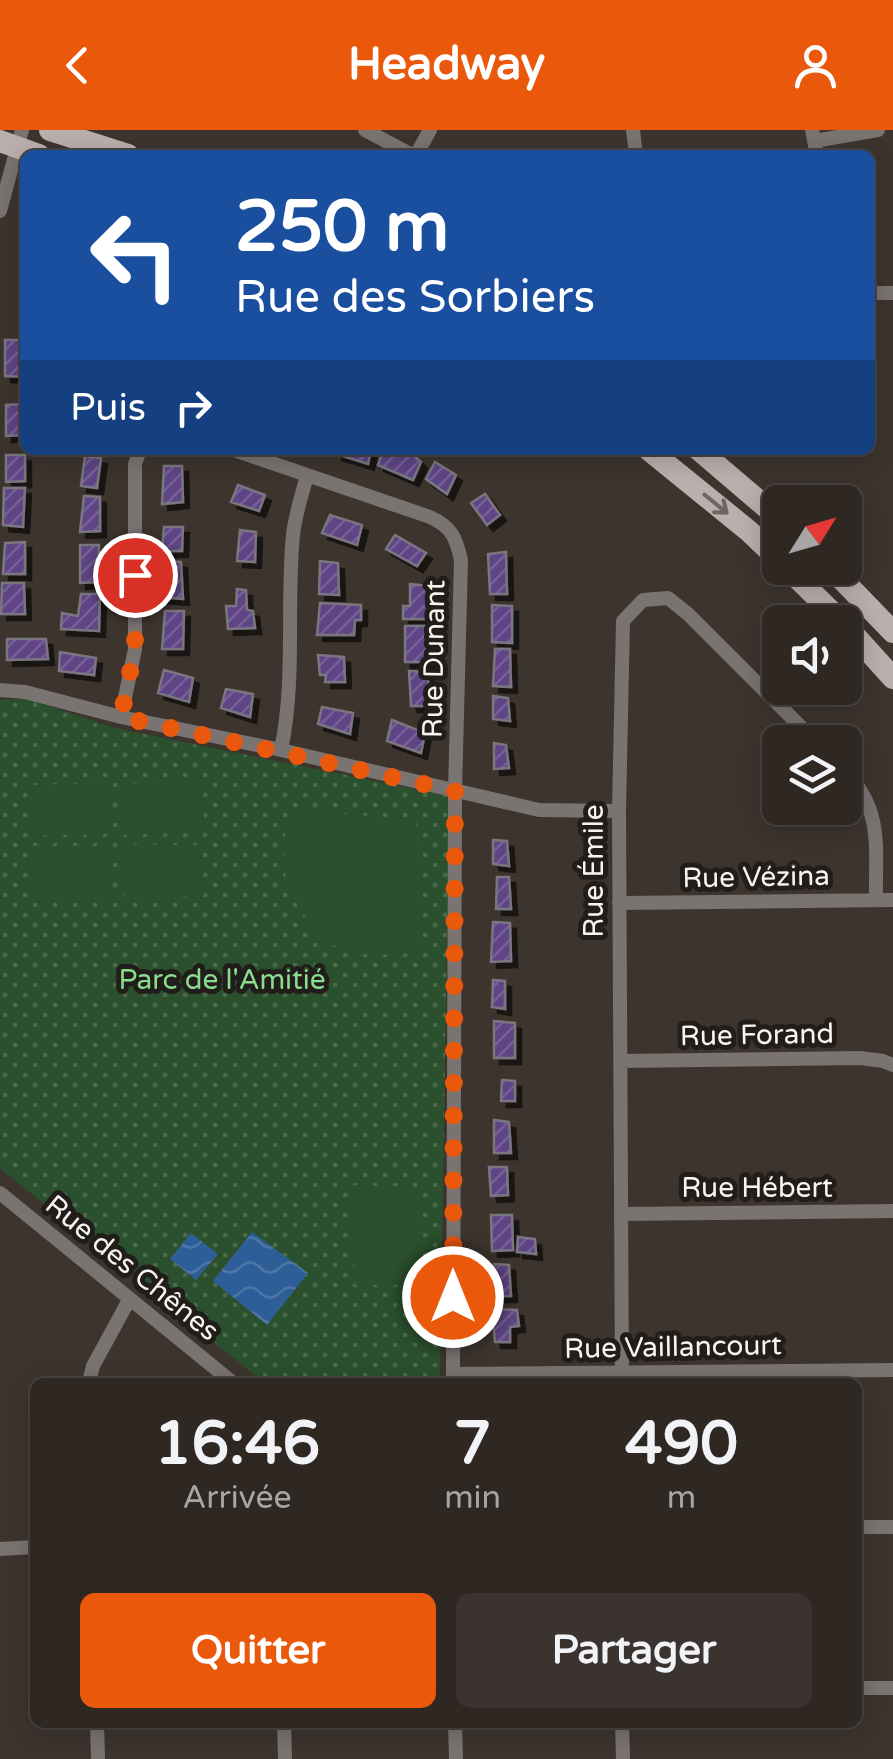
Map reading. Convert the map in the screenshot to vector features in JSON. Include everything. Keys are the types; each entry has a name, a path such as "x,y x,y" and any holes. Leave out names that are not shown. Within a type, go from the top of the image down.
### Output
{"main road":[{"path":"50,130 112,150"},
{"path":"655,455 762,544"},
{"path":"704,455 762,503"},
{"path":"804,585 825,605"},
{"path":"847,585 893,632"},
{"path":"862,644 893,678"}],"street":[{"path":"365,130 404,150"},
{"path":"814,142 878,130"},
{"path":"0,211 12,139"},
{"path":"121,717 135,648 139,455"},
{"name":"Rue Dunant","path":"249,455 430,517 449,528 456,538 461,560 455,791 452,1378"},
{"path":"282,750 292,668 293,530 307,475"},
{"name":"Rue Émile","path":"622,1378 618,811 623,621 632,609 649,598 668,598 799,725"},
{"path":"0,690 37,694 121,717 540,810 618,811"},
{"path":"862,793 870,803 874,828 876,900"},
{"name":"Rue Vézina","path":"619,904 893,900"},
{"name":"Rue Forand","path":"620,1062 860,1058 883,1060 893,1066"},
{"name":"Rue des Chênes","path":"0,1193 227,1378"},
{"name":"Rue Hébert","path":"621,1214 893,1210"},
{"path":"90,1378 92,1366 129,1300"},
{"name":"Rue Vaillancourt","path":"452,1378 622,1378 893,1370"},
{"path":"862,1527 893,1527"},
{"path":"0,1548 30,1547"},
{"path":"862,1688 893,1688"},
{"path":"97,1728 98,1759"},
{"path":"284,1728 285,1759"},
{"path":"455,1728 456,1759"},
{"path":"622,1728 623,1759"}],"green space":[{"name":"Parc de l'Amitié","path":"28,699 115,728 449,796 440,1378 258,1378 0,1168 0,700"},
{"path":"203,782 204,832 121,835 122,784"},
{"path":"109,783 109,834 31,836 27,785"},
{"path":"289,809 416,820 422,953 351,952 317,931 293,898 285,871"},
{"path":"119,844 202,845 204,896 124,898"},
{"path":"28,846 107,846 109,897 31,899"},
{"path":"348,1185 419,1187 422,1285 355,1285"}],"water":[{"path":"252,1232 308,1273 267,1325 213,1281"},
{"path":"191,1233 218,1254 196,1280 170,1259"}],"building":[{"path":"5,340 20,340 20,377 5,376"},
{"path":"20,404 20,435 6,436 6,405"},
{"path":"6,455 25,455 25,481 6,482"},
{"path":"339,455 370,455 368,464"},
{"path":"381,455 413,455 421,462 413,480 378,465"},
{"path":"85,456 101,458 97,488 81,486"},
{"path":"435,462 456,475 447,494 426,479"},
{"path":"164,466 182,466 183,502 162,504"},
{"path":"238,485 265,495 259,511 231,502"},
{"path":"4,488 25,488 23,527 3,525"},
{"path":"485,494 500,515 487,525 471,503"},
{"path":"84,496 100,497 100,531 80,532"},
{"path":"330,515 362,525 357,545 322,533"},
{"path":"164,527 183,527 182,551 162,551"},
{"path":"240,530 256,532 255,562 237,561"},
{"path":"395,535 426,553 417,566 386,549"},
{"path":"25,542 25,574 3,574 5,543"},
{"path":"80,545 99,545 98,582 80,583"},
{"path":"506,552 507,594 490,594 488,554"},
{"path":"162,561 181,562 183,599 159,597"},
{"path":"320,561 338,563 339,595 319,594"},
{"path":"2,583 24,583 25,614 1,614"},
{"path":"410,584 428,586 430,619 403,619 403,606 410,606"},
{"path":"237,589 246,590 247,610 253,611 255,628 228,629 226,606 236,606"},
{"path":"81,594 100,594 99,631 61,629 62,613 78,616"},
{"path":"320,603 361,605 361,620 355,620 354,635 317,635"},
{"path":"492,605 512,606 512,643 492,642"},
{"path":"165,611 184,611 183,649 162,649"},
{"path":"405,626 427,626 430,662 405,662"},
{"path":"7,639 46,639 48,659 7,660"},
{"path":"495,649 510,649 511,687 493,686"},
{"path":"60,652 96,658 94,675 59,671"},
{"path":"318,655 344,657 345,682 325,682 326,675 320,675"},
{"path":"164,670 193,678 189,702 158,693"},
{"path":"409,671 427,672 431,706 411,706"},
{"path":"226,689 253,694 250,717 221,708"},
{"path":"493,696 508,698 510,721 493,719"},
{"path":"322,707 353,713 350,734 318,724"},
{"path":"392,720 425,733 421,753 387,741"},
{"path":"494,743 506,745 509,768 494,769"},
{"path":"493,840 507,841 509,866 493,864"},
{"path":"497,877 509,877 511,909 496,909"},
{"path":"493,922 510,923 511,961 491,962"},
{"path":"493,980 505,981 505,1009 492,1007"},
{"path":"494,1021 515,1023 515,1058 494,1058"},
{"path":"502,1080 515,1081 515,1101 501,1101"},
{"path":"494,1120 509,1122 511,1153 494,1153"},
{"path":"489,1167 507,1167 508,1195 491,1196"},
{"path":"491,1215 512,1215 513,1250 492,1251"},
{"path":"518,1237 535,1239 536,1254 517,1252"},
{"path":"494,1264 509,1265 511,1296 494,1296"},
{"path":"492,1309 517,1310 519,1326 510,1327 510,1342 495,1342"}],"route":[{"path":"135,575 135,648 121,717 455,791 453,1297"}]}
